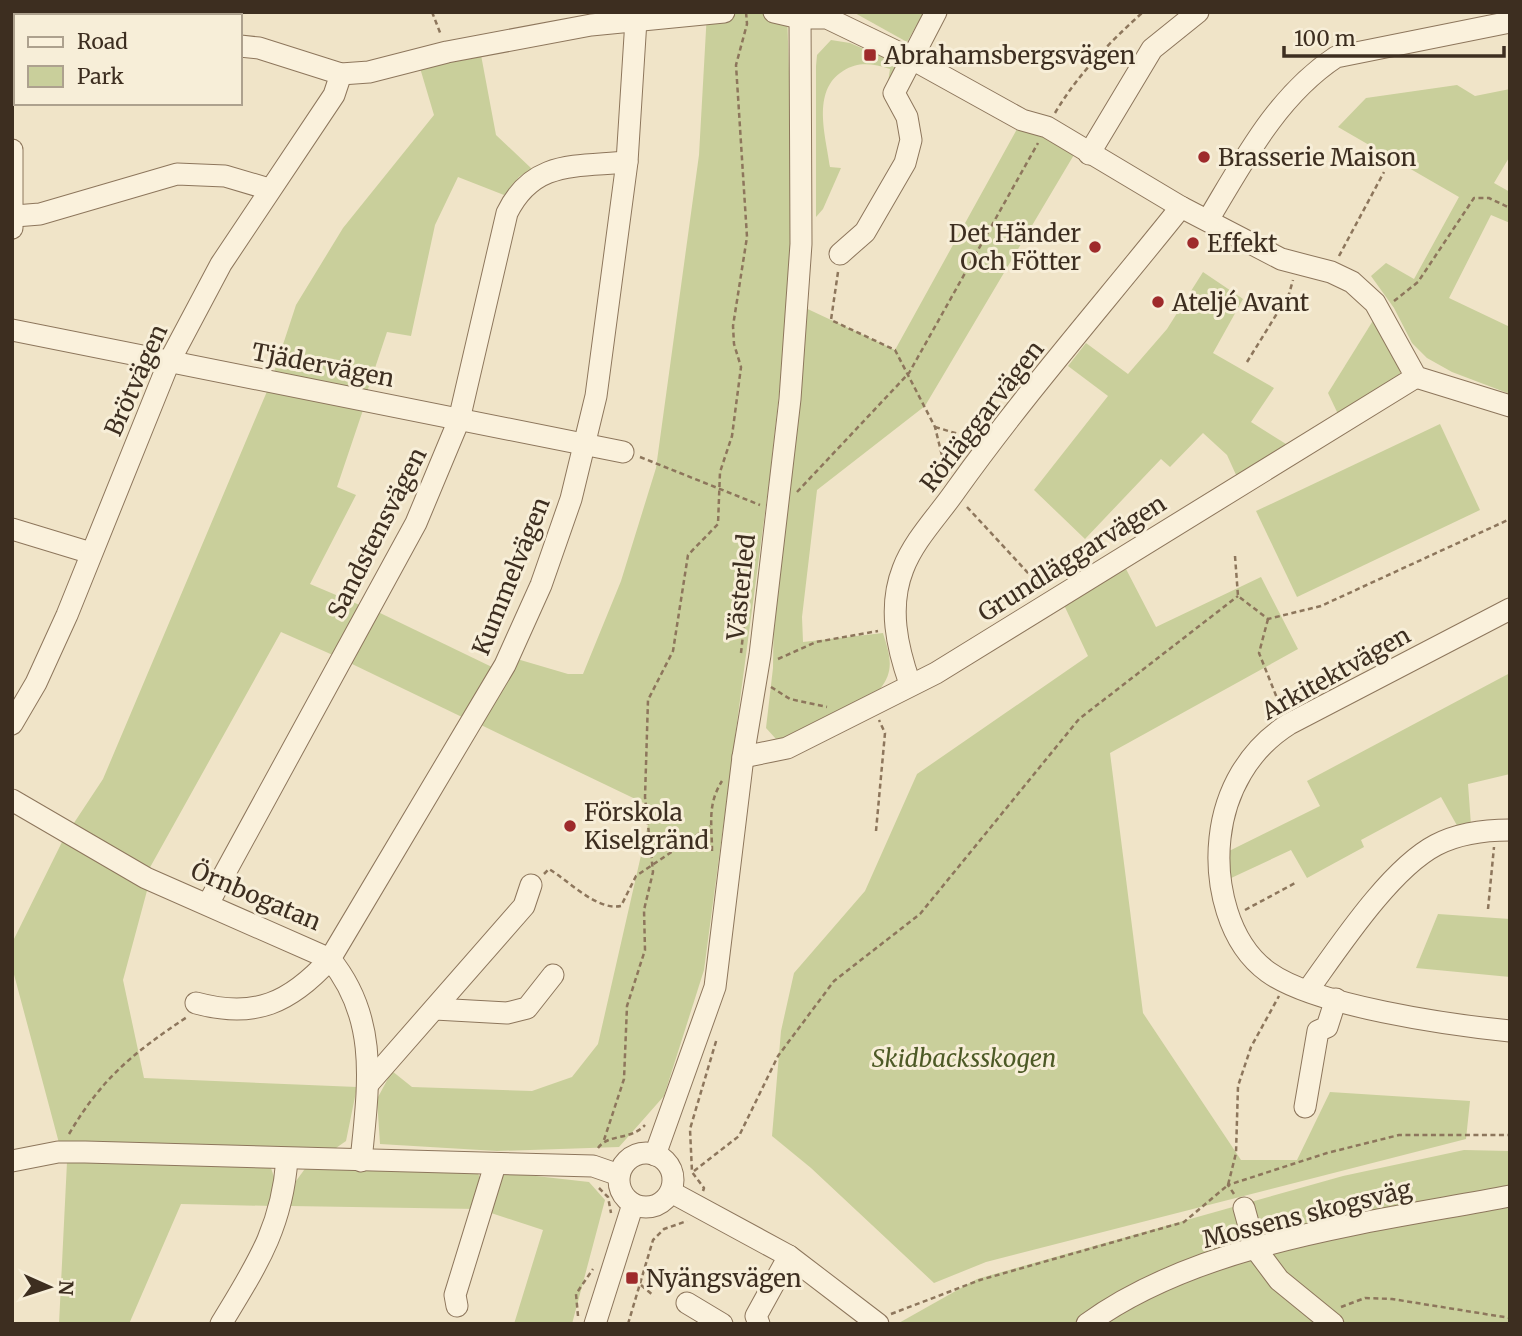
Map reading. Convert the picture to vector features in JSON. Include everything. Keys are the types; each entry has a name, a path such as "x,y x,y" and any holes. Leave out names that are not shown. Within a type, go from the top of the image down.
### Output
{"street":[{"path":"242,46 259,48 341,74 369,72 447,52 636,20 724,12"},
{"path":"774,12 827,18 912,59 1022,120 1047,127 1088,154 1181,207 1281,259 1331,272 1352,282 1380,312 1416,377 1510,406"},
{"path":"840,254 865,232 905,163 911,140 906,117 894,93 936,12"},
{"path":"1088,154 1152,49 1198,12"},
{"name":"Västerled","path":"656,1155 715,987 734,818 760,655 769,503 790,399 801,244 800,15"},
{"name":"Kummelvägen","path":"197,1003 237,1011 260,1008 289,996 312,979 330,959 505,666 541,585 571,499 596,396 627,162 636,20"},
{"path":"1208,220 1258,137 1289,97 1325,64 1341,55 1365,48 1510,22"},
{"name":"Brötvägen","path":"12,724 36,682 169,362 221,264 334,95 341,74"},
{"path":"12,150 13,222 177,174 225,176 269,189"},
{"name":"Sandstensvägen","path":"208,904 416,523 459,421 507,213 516,194 533,179 552,169 627,162"},
{"name":"Rörläggarvägen","path":"910,684 896,631 896,596 902,570 914,546 991,443 1181,207"},
{"name":"Tjädervägen","path":"12,330 623,453"},
{"name":"Grundläggarvägen","path":"743,757 787,748 936,673 1416,377"},
{"path":"12,529 91,553"},
{"name":"Arkitektvägen","path":"1510,609 1289,724 1270,738 1246,764 1223,814 1219,866 1221,892 1231,921 1253,957 1267,971 1286,982 1356,1005 1510,1031"},
{"name":"Örnbogatan","path":"12,800 146,878 330,959 350,983 360,1014 369,1083 361,1161"},
{"path":"1308,990 1364,916 1419,856 1456,836 1503,830"},
{"path":"369,1083 524,906 531,885"},
{"path":"435,1009 507,1013 527,1008 553,975"},
{"path":"1305,1107 1318,1031 1327,1027 1336,999"},
{"path":"12,1161 58,1152 593,1166 619,1175"},
{"path":"656,1155 670,1166 673,1179 671,1192 658,1205 649,1208 634,1205 621,1192 619,1175 627,1161 634,1156 656,1155"},
{"path":"221,1324 268,1245 285,1186 287,1159"},
{"path":"457,1306 455,1295 495,1165"},
{"path":"671,1192 789,1256 883,1321"},
{"name":"Mossens skogsväg","path":"1087,1324 1128,1298 1182,1273 1255,1248 1510,1196"},
{"path":"595,1324 634,1205"},
{"path":"1244,1208 1255,1248 1279,1280 1326,1319"},
{"path":"755,1321 789,1256"},
{"path":"687,1303 722,1324"}],"path":[{"path":"432,12 447,52"},
{"path":"608,1223 608,1198 596,1184 593,1166 624,1079 627,1006 645,950 644,910 652,864 645,797 648,699 673,651 688,555 718,524 719,487 732,436 741,367 734,344 733,326 747,237 736,65 747,24 746,12"},
{"path":"623,453 649,459 719,487 769,503 800,491 909,373 1068,91 1108,44 1143,12"},
{"path":"1331,272 1384,172"},
{"path":"1380,312 1418,282 1474,198 1489,198 1510,208"},
{"path":"840,254 831,320 895,350 935,427 948,481 954,493 1053,601"},
{"path":"1247,362 1289,294 1296,262"},
{"path":"935,427 991,443"},
{"path":"1268,619 1321,606 1510,519"},
{"path":"1235,556 1238,596 1268,619"},
{"path":"692,1172 739,1136 778,1056 834,981 920,914 1079,719 1238,596"},
{"path":"740,660 746,606"},
{"path":"1268,619 1259,653 1273,695 1289,724"},
{"path":"771,661 816,642 877,633 881,627"},
{"path":"769,685 790,699 829,707"},
{"path":"871,705 885,733 876,831"},
{"path":"712,853 712,825 709,816 713,796 724,778"},
{"path":"531,885 549,869 595,901 612,908 621,906 636,876 712,825 734,818"},
{"path":"1488,909 1503,830"},
{"path":"1231,921 1251,905 1297,882"},
{"path":"1227,1185 1236,1153 1238,1086 1251,1047 1286,982"},
{"path":"80,1115 108,1077 189,1016 197,1003"},
{"path":"604,1140 637,1134 651,1119"},
{"path":"883,1321 925,1298 1184,1222 1227,1185 1327,1153 1399,1135 1510,1135"},
{"path":"579,1324 576,1294 594,1267"},
{"path":"640,1284 654,1296"},
{"path":"1326,1319 1365,1298 1392,1298 1510,1318"}],"green space":[{"path":"707,12 787,12 795,252 770,475 704,970 664,1096 619,1147 497,1151 380,1144 377,1099 392,1071 412,1087 532,1091 572,1077 598,1044 652,807 481,725 517,659 568,674 583,674 621,581 656,468 699,155"},
{"path":"853,12 924,12 907,42"},
{"path":"831,40 850,43 896,65 888,82 890,69 866,64 843,71 827,90 823,115 830,167 841,168 823,209 816,217 816,66 817,55"},
{"path":"481,55 496,135 532,169 519,177 504,195 458,177 435,225 411,336 387,332 366,395 273,375 296,305 343,228 434,115 420,68"},
{"path":"1457,85 1475,96 1510,89 1510,156 1494,183 1510,192 1510,223 1491,215 1449,298 1510,327 1510,394 1452,372 1427,358 1412,343 1394,308 1371,276 1386,263 1414,279 1459,197 1338,127 1366,98"},
{"path":"1022,120 1078,148 925,406 817,490 802,617 803,642 883,633 889,656 888,675 880,689 787,737 776,739 766,728 773,668 775,514 797,304 895,350"},
{"path":"1203,272 1243,299 1213,353 1274,388 1251,422 1286,444 1237,477 1227,455 1203,433 1170,467 1161,459 1085,539 1034,490 1108,396 1068,366 1086,343 1128,374 1167,329"},
{"path":"1374,319 1402,369 1398,377 1338,414 1328,393"},
{"path":"268,389 363,410 337,487 356,495 310,584 362,606 335,656 281,632 148,871 70,829 103,779"},
{"path":"1440,424 1480,510 1297,597 1256,511"},
{"name":"Skidbacksskogen","path":"1126,569 1156,627 1261,577 1298,649 1110,753 1143,1013 1241,1160 1297,1160 1330,1092 1470,1101 1466,1139 986,1262 934,1283 811,1168 772,1136 781,1031 794,973 865,891 917,774 1088,656 1064,605"},
{"path":"378,612 494,668 464,718 350,663"},
{"path":"1510,673 1510,774 1468,784 1471,825 1459,829 1441,797 1361,840 1364,847 1307,878 1291,850 1229,879 1227,852 1320,806 1307,781"},
{"path":"63,840 148,887 123,980 144,1078 357,1087 346,1141 336,1148 59,1143 12,967 12,943"},
{"path":"1438,914 1510,919 1510,977 1416,968"},
{"path":"1464,1150 1510,1151 1510,1324 897,1324 977,1279 1343,1176"},
{"path":"67,1162 271,1168 277,1186 273,1206 181,1204 129,1324 59,1324"},
{"path":"307,1166 477,1172 482,1181 477,1209 290,1206 296,1181"},
{"path":"509,1173 589,1182 605,1200 572,1324 514,1324 543,1230 488,1212 499,1177"}],"place":[{"name":"Abrahamsbergsvägen","path":"870,55"},
{"name":"Brasserie Maison","path":"1204,157"},
{"name":"Effekt","path":"1193,243"},
{"name":"Det Händer Och Fötter","path":"1095,247"},
{"name":"Ateljé Avant","path":"1158,302"},
{"name":"Förskola Kiselgränd","path":"570,826"},
{"name":"Nyängsvägen","path":"632,1278"}]}
